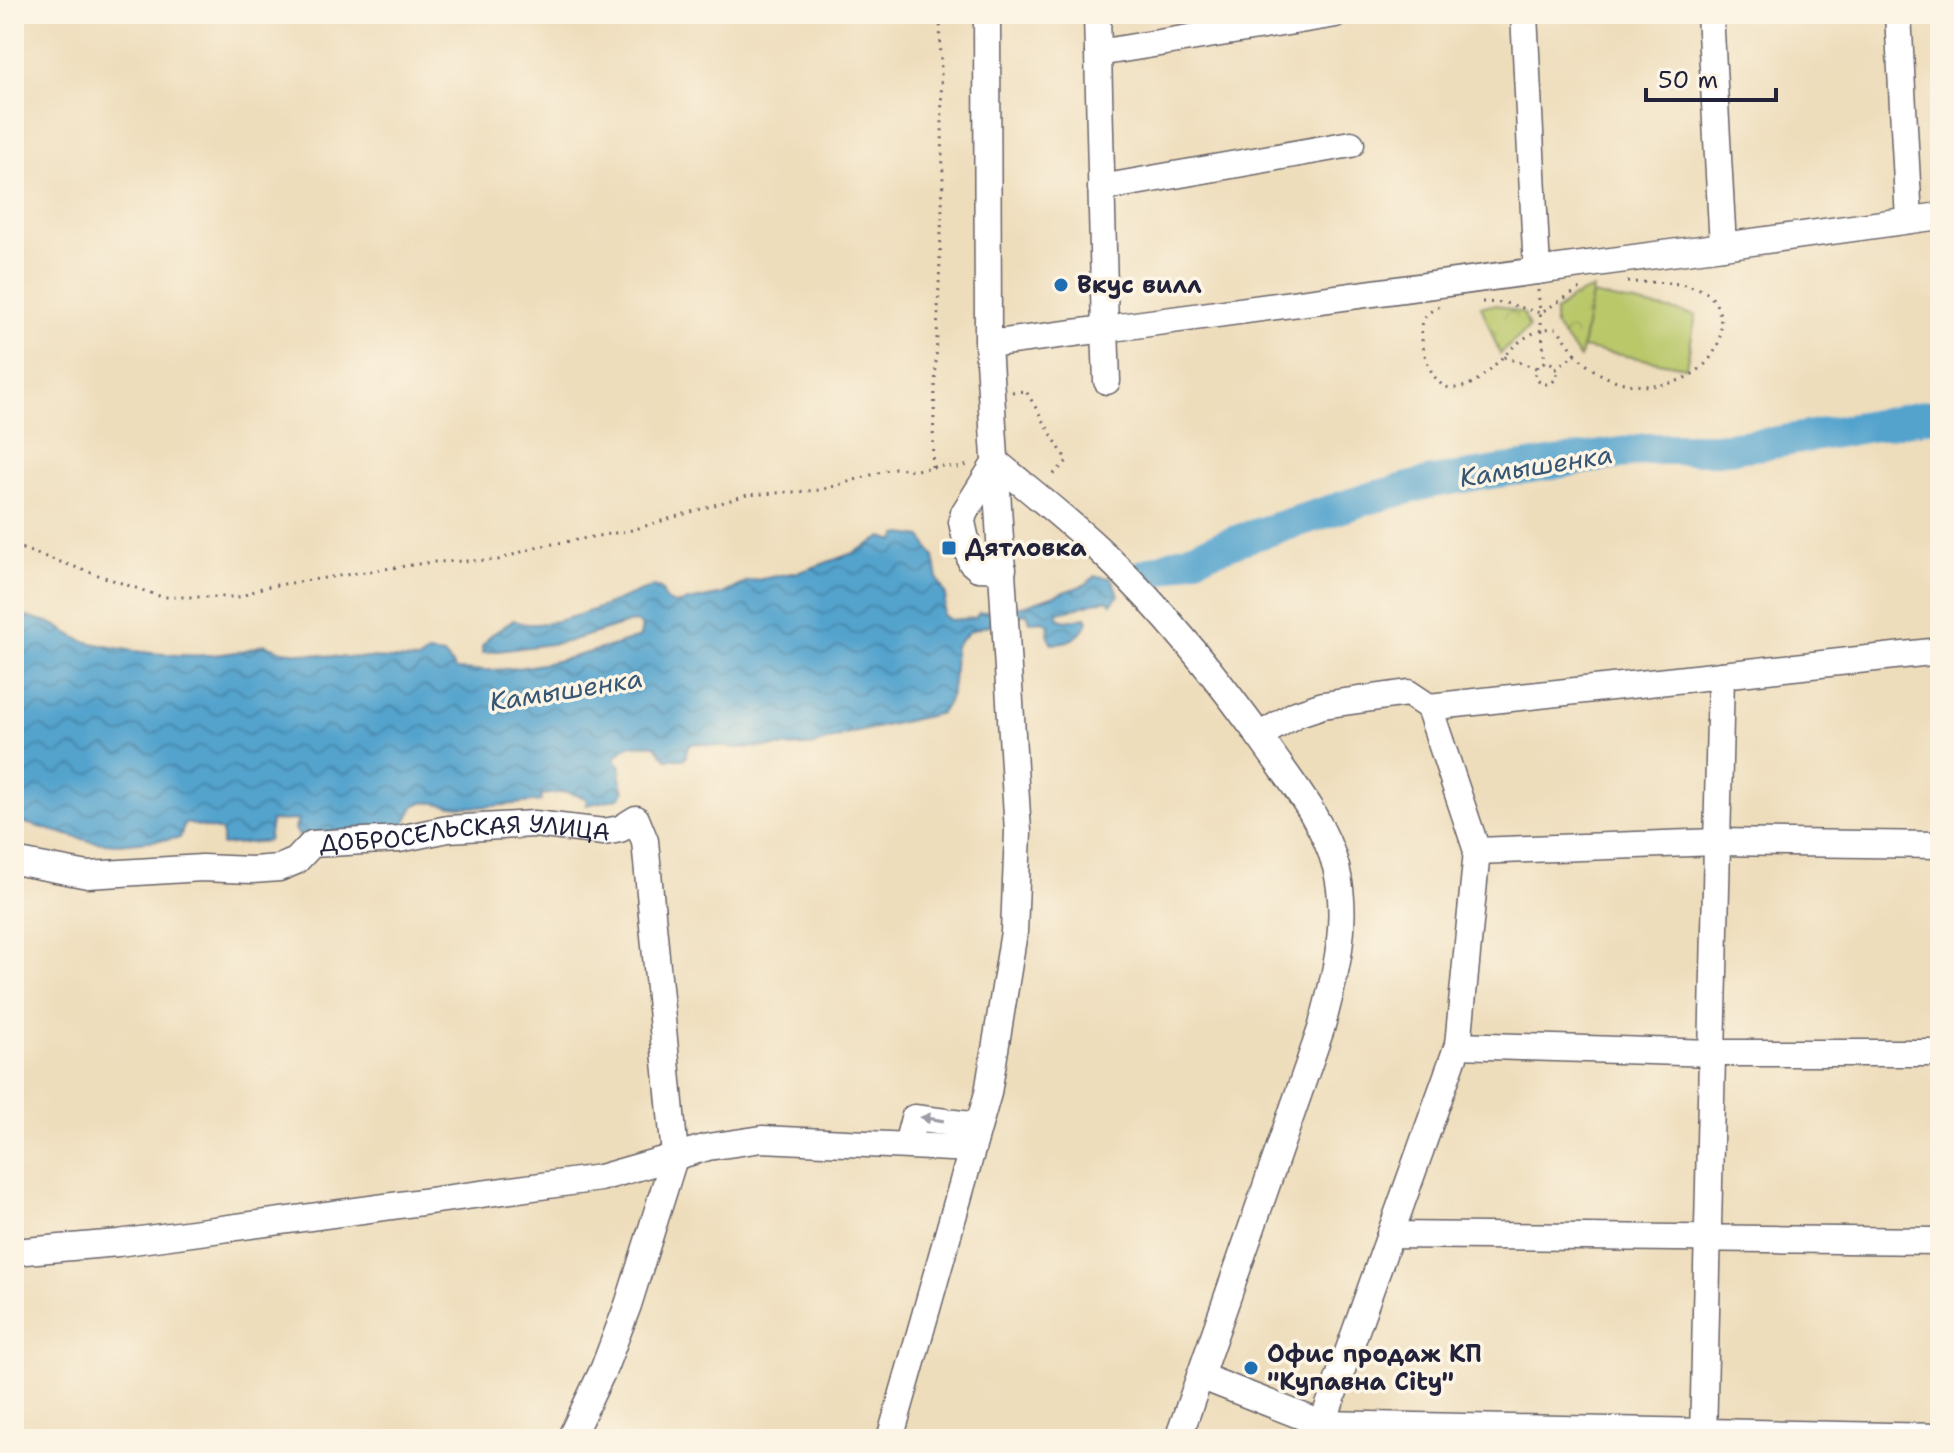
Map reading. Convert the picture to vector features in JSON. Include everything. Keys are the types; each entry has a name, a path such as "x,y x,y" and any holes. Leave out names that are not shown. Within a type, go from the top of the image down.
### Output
{"street":[{"path":"890,1439 996,1055 1011,965 1017,900 1018,832 1003,569 984,463 988,344 987,14"},
{"path":"1097,14 1107,381"},
{"path":"1098,53 1336,14"},
{"path":"1524,14 1537,271"},
{"path":"1710,14 1723,246"},
{"path":"1898,14 1909,220"},
{"path":"1101,188 1351,144"},
{"path":"988,344 1940,216"},
{"path":"984,463 962,522 971,562 978,568 1003,569"},
{"path":"984,463 1108,558 1203,664 1302,797 1330,849 1340,889 1341,937 1321,1029 1178,1439"},
{"path":"1429,707 1940,651"},
{"path":"1704,1435 1721,675"},
{"path":"1259,736 1296,714 1323,705 1408,693 1429,707 1477,851 1458,1045 1319,1432"},
{"name":"ДОБРОСЕЛЬСКАЯ УЛИЦА","path":"14,861 88,875 202,868 252,870 279,868 296,861 312,844 399,839 448,829 534,824 604,832 620,829 636,819 645,841 675,1155"},
{"path":"1477,851 1717,842 1940,845"},
{"path":"1458,1045 1713,1053 1940,1053"},
{"path":"14,1252 133,1241 600,1178 735,1141 762,1139 907,1145 975,1138"},
{"path":"570,1439 604,1368 628,1305 675,1155"},
{"path":"1390,1235 1940,1241"},
{"path":"1200,1376 1319,1432 1940,1437"}],"path":[{"path":"932,467 943,181 940,14"},
{"path":"1537,271 1545,363"},
{"path":"1446,306 1427,314 1421,336 1428,363 1440,384 1450,388 1467,385 1529,333 1542,328 1557,328 1585,364 1600,375 1636,385 1663,385 1681,382 1697,373 1713,355 1721,339 1718,307 1707,292 1684,285 1617,282"},
{"path":"1482,302 1505,303 1540,313 1578,289 1587,287"},
{"path":"1555,368 1576,354"},
{"path":"1504,357 1536,368 1545,363"},
{"path":"1545,363 1555,368"},
{"path":"1536,368 1535,375 1543,384 1550,384 1555,379 1555,368"},
{"path":"1012,392 1026,391 1067,461 1048,479"},
{"path":"14,546 162,597 240,597 264,587 402,566 498,560 536,547 632,530 747,495 821,490 895,468 959,468 984,463"}],"green space":[{"path":"1593,289 1580,358 1555,326 1555,312 1573,297"},
{"path":"1592,295 1696,315 1686,367 1582,348"},
{"path":"1497,305 1524,314 1529,328 1500,354 1481,306"}],"water":[{"path":"903,534 922,537 934,557 938,579 946,596 943,615 950,620 975,618 979,613 1026,605 1084,585 1096,576 1111,578 1119,595 1111,604 1107,600 1058,612 1058,618 1066,621 1086,617 1088,621 1078,635 1064,642 1052,644 1048,636 1049,625 1043,621 1030,622 1027,613 970,631 955,646 952,689 941,713 811,746 733,748 695,743 688,746 685,759 666,759 655,745 632,745 615,759 621,766 624,792 619,798 586,805 586,798 566,792 541,795 541,801 496,806 425,803 415,805 404,825 299,836 295,829 298,820 271,821 268,841 222,845 222,831 185,823 180,838 117,844 93,842 14,820 14,614 50,623 88,642 153,653 224,654 264,644 283,651 338,657 419,660 428,653 444,655 456,670 527,667 640,637 642,626 636,622 628,623 566,642 482,653 482,646 491,635 514,620 527,624 562,620 654,586 674,604 723,594 746,582 803,571 853,553 883,537 894,541"}],"waterway":[{"name":"Камышенка","path":"1144,575 1242,539 1432,482 1647,449 1716,449 1772,443 1940,414"}],"place":[{"name":"Вкус вилл","path":"1061,285"},
{"name":"Дятловка","path":"949,548"},
{"name":"Офис продаж КП \"Купавна City\"","path":"1251,1368"}]}
